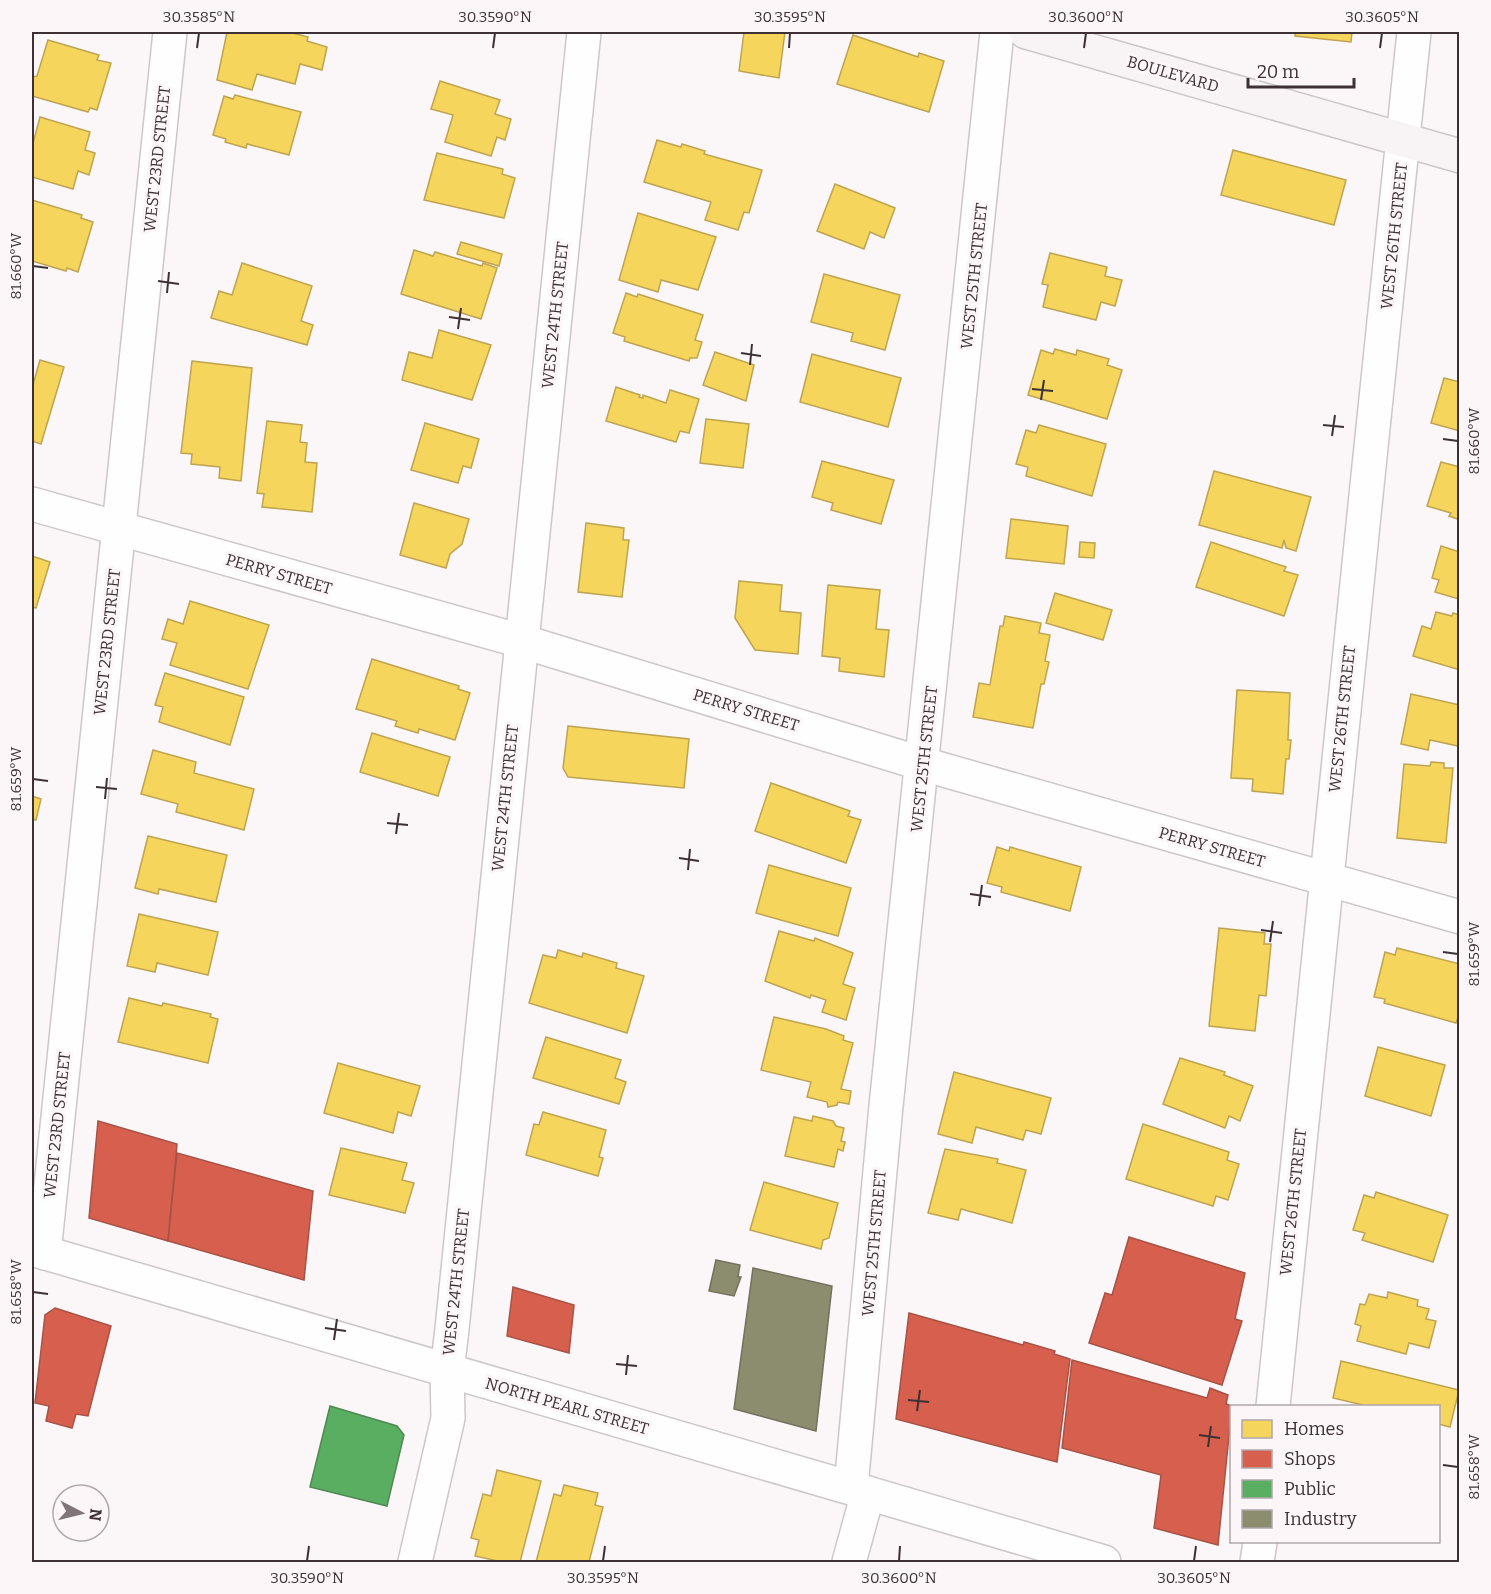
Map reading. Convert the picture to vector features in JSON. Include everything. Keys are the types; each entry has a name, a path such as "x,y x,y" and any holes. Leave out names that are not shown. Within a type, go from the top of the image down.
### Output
{"main road":[{"name":"BOULEVARD","path":"1026,32 1460,156"}],"street":[{"name":"WEST 23RD STREET","path":"38,1251 118,529 170,32"},
{"name":"WEST 24TH STREET","path":"415,1563 448,1418 447,1371 584,32"},
{"name":"WEST 25TH STREET","path":"849,1563 859,1490 885,1118 997,32"},
{"name":"WEST 26TH STREET","path":"1273,1405 1325,879 1414,32"},
{"name":"PERRY STREET","path":"32,504 521,641 923,764 1460,917"},
{"name":"NORTH PEARL STREET","path":"38,1251 1104,1563"},
{"path":"1257,1563 1260,1543"}],"building: Homes":[{"path":"227,32 289,32 308,37 307,41 327,47 322,70 300,64 295,84 257,74 252,90 217,80"},
{"path":"744,32 785,32 779,78 739,71"},
{"path":"1295,32 1352,32 1351,42 1295,36"},
{"path":"853,35 918,57 919,53 944,61 929,112 837,84"},
{"path":"48,40 99,55 97,60 111,63 97,110 90,108 88,112 32,96 32,77 37,76"},
{"path":"440,81 500,100 495,114 511,119 505,140 497,137 491,156 445,142 453,115 431,109"},
{"path":"235,95 301,112 289,155 247,144 246,148 225,142 226,139 213,135 224,96 233,99"},
{"path":"40,117 90,132 85,150 95,153 89,175 78,171 73,189 32,177 32,147"},
{"path":"657,140 681,147 682,144 705,151 704,154 762,170 749,213 744,212 738,230 705,220 711,202 644,182"},
{"path":"1233,150 1346,180 1334,225 1221,195"},
{"path":"437,153 503,169 502,174 515,178 504,218 424,200"},
{"path":"835,184 895,208 884,238 870,232 864,249 817,231"},
{"path":"32,200 82,215 81,218 93,222 78,272 67,268 66,271 32,261"},
{"path":"638,213 716,237 698,290 661,280 658,292 619,280"},
{"path":"461,242 502,254 499,266 457,254"},
{"path":"414,250 433,256 435,252 482,266 483,263 497,268 481,319 401,294"},
{"path":"1050,253 1107,267 1105,276 1122,280 1115,306 1101,302 1096,320 1043,307 1048,285 1042,284"},
{"path":"242,263 312,286 301,321 313,325 307,345 211,318 219,291 232,295"},
{"path":"824,274 900,295 885,350 851,341 853,333 811,322"},
{"path":"626,293 637,297 638,294 703,315 695,340 702,342 697,358 690,358 689,361 624,341 625,337 613,333"},
{"path":"439,330 491,345 472,400 402,380 409,352 432,358"},
{"path":"1055,349 1076,355 1077,350 1109,359 1107,365 1122,370 1107,419 1028,395 1041,350 1053,354"},
{"path":"715,352 754,365 746,401 703,385"},
{"path":"812,354 901,378 888,427 800,402"},
{"path":"40,360 64,367 41,444 32,441 32,388"},
{"path":"192,361 252,368 241,481 219,478 220,467 191,464 192,454 181,453"},
{"path":"1444,378 1460,382 1460,431 1431,423"},
{"path":"616,387 640,395 639,397 643,398 643,395 666,403 670,390 699,399 689,433 680,431 676,442 606,421"},
{"path":"706,419 749,424 743,468 700,463"},
{"path":"267,421 302,425 300,442 307,443 305,462 317,463 312,512 262,507 264,494 257,493"},
{"path":"425,423 479,439 471,468 463,466 458,483 411,470"},
{"path":"1039,425 1106,444 1092,496 1026,476 1028,467 1016,464 1026,430 1036,433"},
{"path":"822,461 894,480 881,524 831,510 833,503 812,497"},
{"path":"1441,462 1460,467 1460,520 1449,516 1451,513 1427,506"},
{"path":"1214,471 1311,497 1296,551 1286,548 1284,540 1282,548 1199,525"},
{"path":"414,503 469,519 462,544 450,554 446,568 400,555"},
{"path":"1011,519 1068,526 1064,564 1006,558"},
{"path":"586,523 624,528 623,540 629,540 622,597 578,592"},
{"path":"1080,542 1095,543 1094,558 1079,557"},
{"path":"1211,542 1286,567 1284,571 1298,575 1284,616 1196,587"},
{"path":"1441,546 1460,552 1460,605 1459,599 1435,592 1439,580 1432,578"},
{"path":"32,556 50,562 36,608 32,607"},
{"path":"739,581 782,585 780,611 801,613 798,654 755,650 735,618"},
{"path":"828,585 880,590 876,629 889,630 884,677 839,671 840,658 822,656"},
{"path":"1055,593 1112,610 1103,640 1046,623"},
{"path":"190,601 269,625 248,689 170,665 177,643 162,639 168,619 183,624"},
{"path":"1436,612 1452,616 1453,613 1460,615 1460,670 1413,656 1422,626 1431,629"},
{"path":"1005,616 1041,623 1039,633 1050,635 1045,661 1049,662 1044,684 1041,684 1033,728 973,717 979,683 990,685 1000,626 1003,626"},
{"path":"372,659 459,686 458,689 470,693 455,740 419,729 418,733 395,726 397,721 356,709"},
{"path":"165,673 244,697 230,745 159,722 163,707 155,705"},
{"path":"1237,690 1290,693 1288,740 1291,740 1289,759 1286,759 1283,794 1252,791 1253,779 1231,778"},
{"path":"1411,694 1460,705 1458,746 1430,740 1428,750 1401,744"},
{"path":"568,726 689,739 684,788 568,777 563,768"},
{"path":"372,733 450,757 438,796 360,772"},
{"path":"153,750 196,762 194,773 254,789 244,830 176,812 178,804 141,794"},
{"path":"1431,762 1444,763 1444,768 1453,768 1446,843 1397,838 1404,764 1430,766"},
{"path":"771,783 850,811 848,816 861,820 846,863 755,831"},
{"path":"32,796 41,799 36,820 32,819"},
{"path":"148,836 227,855 216,902 159,889 158,894 135,888"},
{"path":"997,847 1009,851 1010,847 1081,867 1070,911 1001,892 1002,887 987,883"},
{"path":"769,865 851,888 838,936 756,913"},
{"path":"139,914 218,932 208,975 157,963 155,972 127,966"},
{"path":"1219,928 1265,933 1264,944 1271,944 1266,996 1259,995 1255,1031 1209,1026"},
{"path":"779,931 814,941 815,938 853,953 843,984 855,988 846,1020 822,1012 826,1000 811,995 810,998 765,981"},
{"path":"1397,948 1460,964 1460,1011 1456,1023 1384,1003 1385,999 1374,997 1385,952 1395,955"},
{"path":"558,950 582,957 583,953 617,963 616,968 644,976 627,1033 529,1003 543,955 556,958"},
{"path":"129,998 211,1014 210,1017 218,1019 208,1063 118,1042"},
{"path":"774,1017 826,1029 844,1036 843,1040 853,1043 841,1089 851,1091 849,1104 838,1102 837,1105 828,1107 827,1102 807,1097 811,1082 761,1070"},
{"path":"546,1037 621,1060 615,1078 626,1082 619,1104 533,1078"},
{"path":"1378,1047 1445,1065 1431,1116 1365,1096"},
{"path":"1180,1058 1225,1072 1224,1075 1253,1086 1240,1121 1229,1116 1225,1128 1163,1104"},
{"path":"338,1063 420,1086 411,1116 398,1112 393,1133 324,1113"},
{"path":"954,1072 1051,1098 1041,1134 1026,1130 1023,1140 976,1127 972,1143 938,1134"},
{"path":"543,1112 606,1130 599,1157 603,1158 598,1176 526,1155 534,1124 539,1125"},
{"path":"813,1116 833,1121 836,1126 844,1128 841,1141 845,1142 843,1151 838,1149 834,1167 785,1156 794,1117 812,1121"},
{"path":"1143,1124 1229,1152 1227,1160 1239,1164 1228,1200 1216,1196 1213,1206 1126,1179"},
{"path":"341,1148 407,1163 402,1180 414,1183 405,1213 329,1195"},
{"path":"945,1149 998,1159 997,1163 1026,1170 1012,1223 961,1209 958,1220 928,1213"},
{"path":"764,1182 838,1203 829,1238 823,1240 821,1249 750,1230"},
{"path":"1376,1192 1448,1215 1433,1262 1362,1240 1365,1233 1353,1230 1364,1195 1374,1198"},
{"path":"1388,1292 1418,1300 1417,1306 1429,1309 1426,1319 1436,1321 1429,1348 1409,1343 1406,1354 1357,1341 1361,1326 1355,1324 1360,1304 1365,1305 1369,1294 1387,1298"},
{"path":"1341,1361 1459,1390 1450,1427 1440,1424 1440,1405 1363,1405 1333,1398"},
{"path":"497,1470 541,1481 520,1562 502,1562 475,1556 479,1540 471,1538 483,1494 491,1496"},
{"path":"564,1485 598,1493 595,1505 603,1507 589,1562 536,1562 554,1494 561,1496"}],"building: Shops":[{"path":"98,1121 177,1144 168,1241 89,1218"},
{"path":"177,1153 313,1191 304,1280 168,1241"},
{"path":"1129,1237 1245,1273 1235,1319 1242,1321 1222,1385 1089,1343 1105,1293 1112,1295"},
{"path":"513,1287 574,1305 569,1353 507,1336"},
{"path":"55,1308 111,1326 88,1416 76,1414 72,1428 46,1421 49,1406 35,1403 45,1315"},
{"path":"909,1313 1023,1345 1024,1342 1055,1351 1054,1354 1070,1359 1057,1462 896,1419"},
{"path":"1072,1360 1207,1398 1210,1388 1228,1395 1226,1404 1230,1405 1230,1426 1218,1545 1154,1528 1161,1475 1062,1448"}],"building: Public":[{"path":"330,1406 397,1426 404,1435 387,1506 310,1487"}],"building: Industry":[{"path":"716,1260 740,1265 738,1277 741,1277 734,1296 709,1291"},
{"path":"753,1268 832,1286 816,1431 734,1409"}]}
